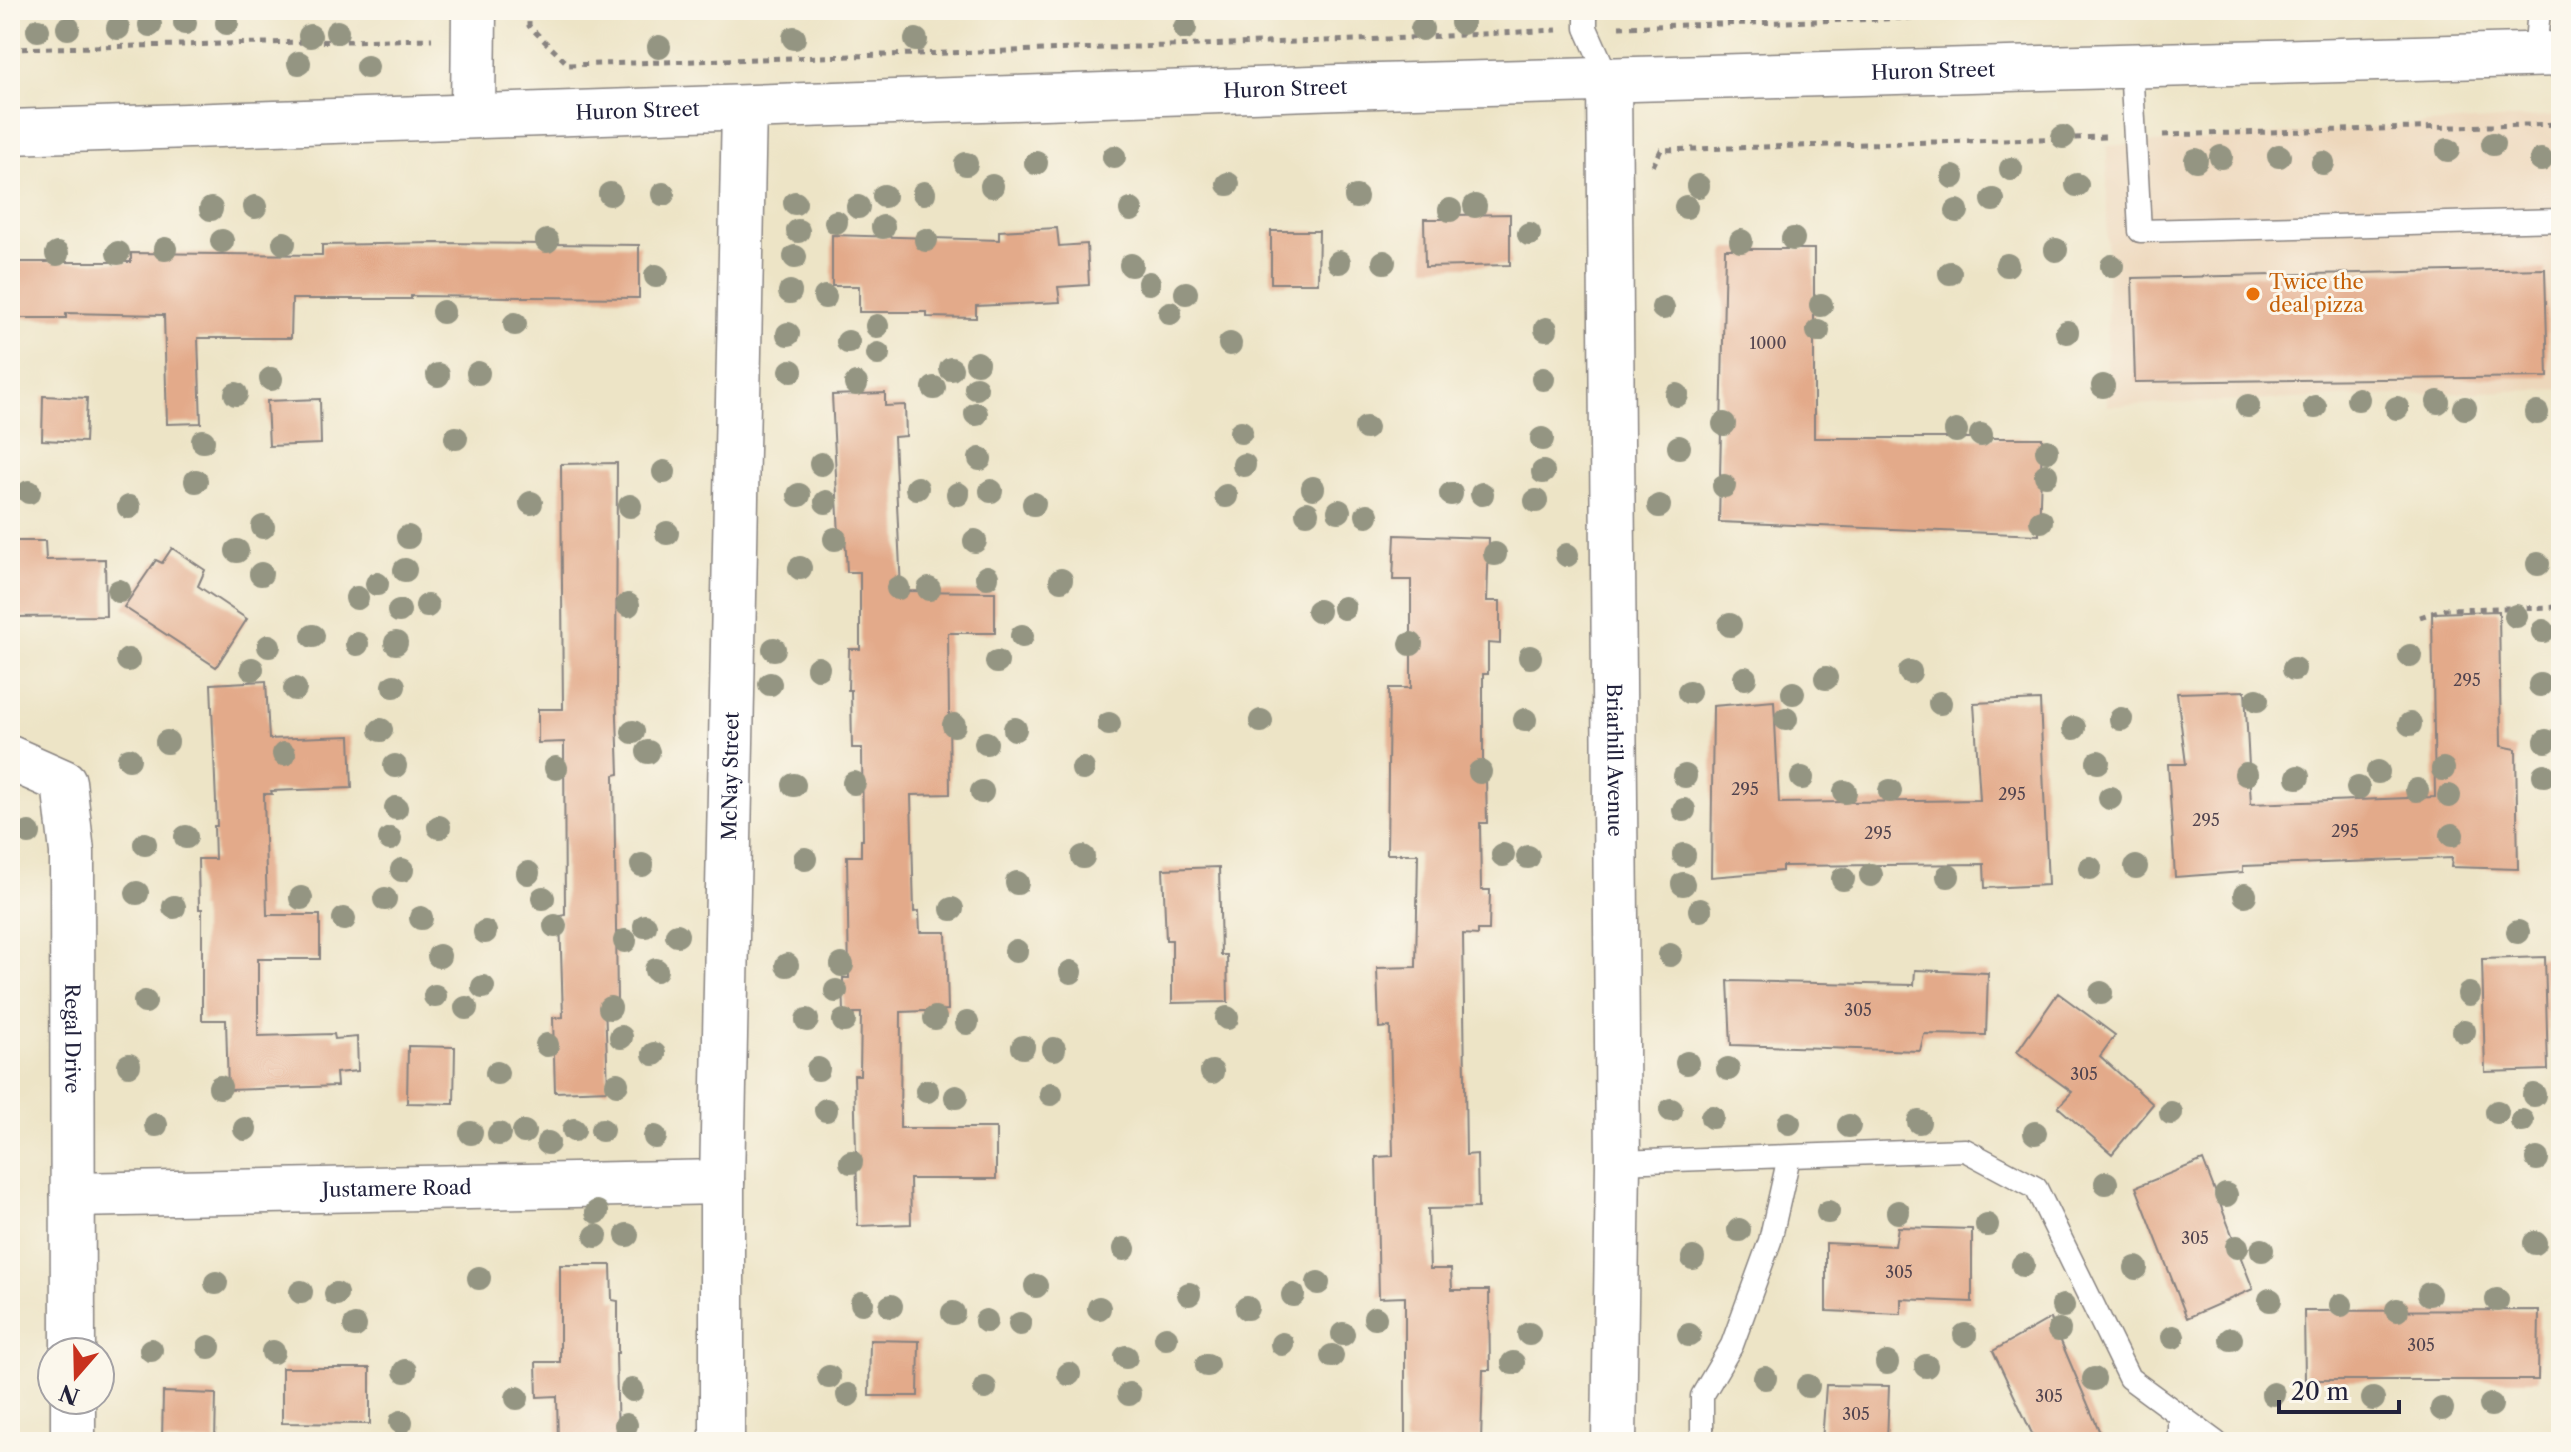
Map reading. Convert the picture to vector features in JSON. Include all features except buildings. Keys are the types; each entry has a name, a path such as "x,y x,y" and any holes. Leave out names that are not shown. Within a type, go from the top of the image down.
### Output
{"street":[{"path":"473,115 474,10"},
{"name":"Huron Street","path":"10,132 1340,87 2548,54"},
{"name":"Briarhill Avenue","path":"1609,80 1618,1162 1614,1442"},
{"name":"McNay Street","path":"722,1442 722,1182 744,108"},
{"name":"Regal Drive","path":"10,758 64,782 72,852 73,1336"},
{"name":"Justamere Road","path":"73,1195 722,1182"},
{"path":"73,1416 73,1442"}],"lane":[{"path":"2539,10 2548,54"},
{"path":"1586,19 1609,80"},
{"path":"2131,65 2140,231 2561,220"},
{"path":"1618,1162 1965,1150 2036,1188 2129,1378 2216,1442"},
{"path":"1702,1442 1702,1396 1732,1345 1770,1241 1789,1157"},
{"path":"2179,1415 2179,1442"}],"path":[{"path":"529,10 529,26 569,65 1388,39 1586,19 2178,10"},
{"path":"10,49 432,40 431,25"},
{"path":"1651,169 1661,150 2561,124"},
{"path":"2420,617 2444,609 2561,607"}],"shaded area":[{"path":"2561,115 2561,389 2107,406 2107,146"}],"place":[{"name":"Twice the deal pizza","path":"2253,294"}]}
